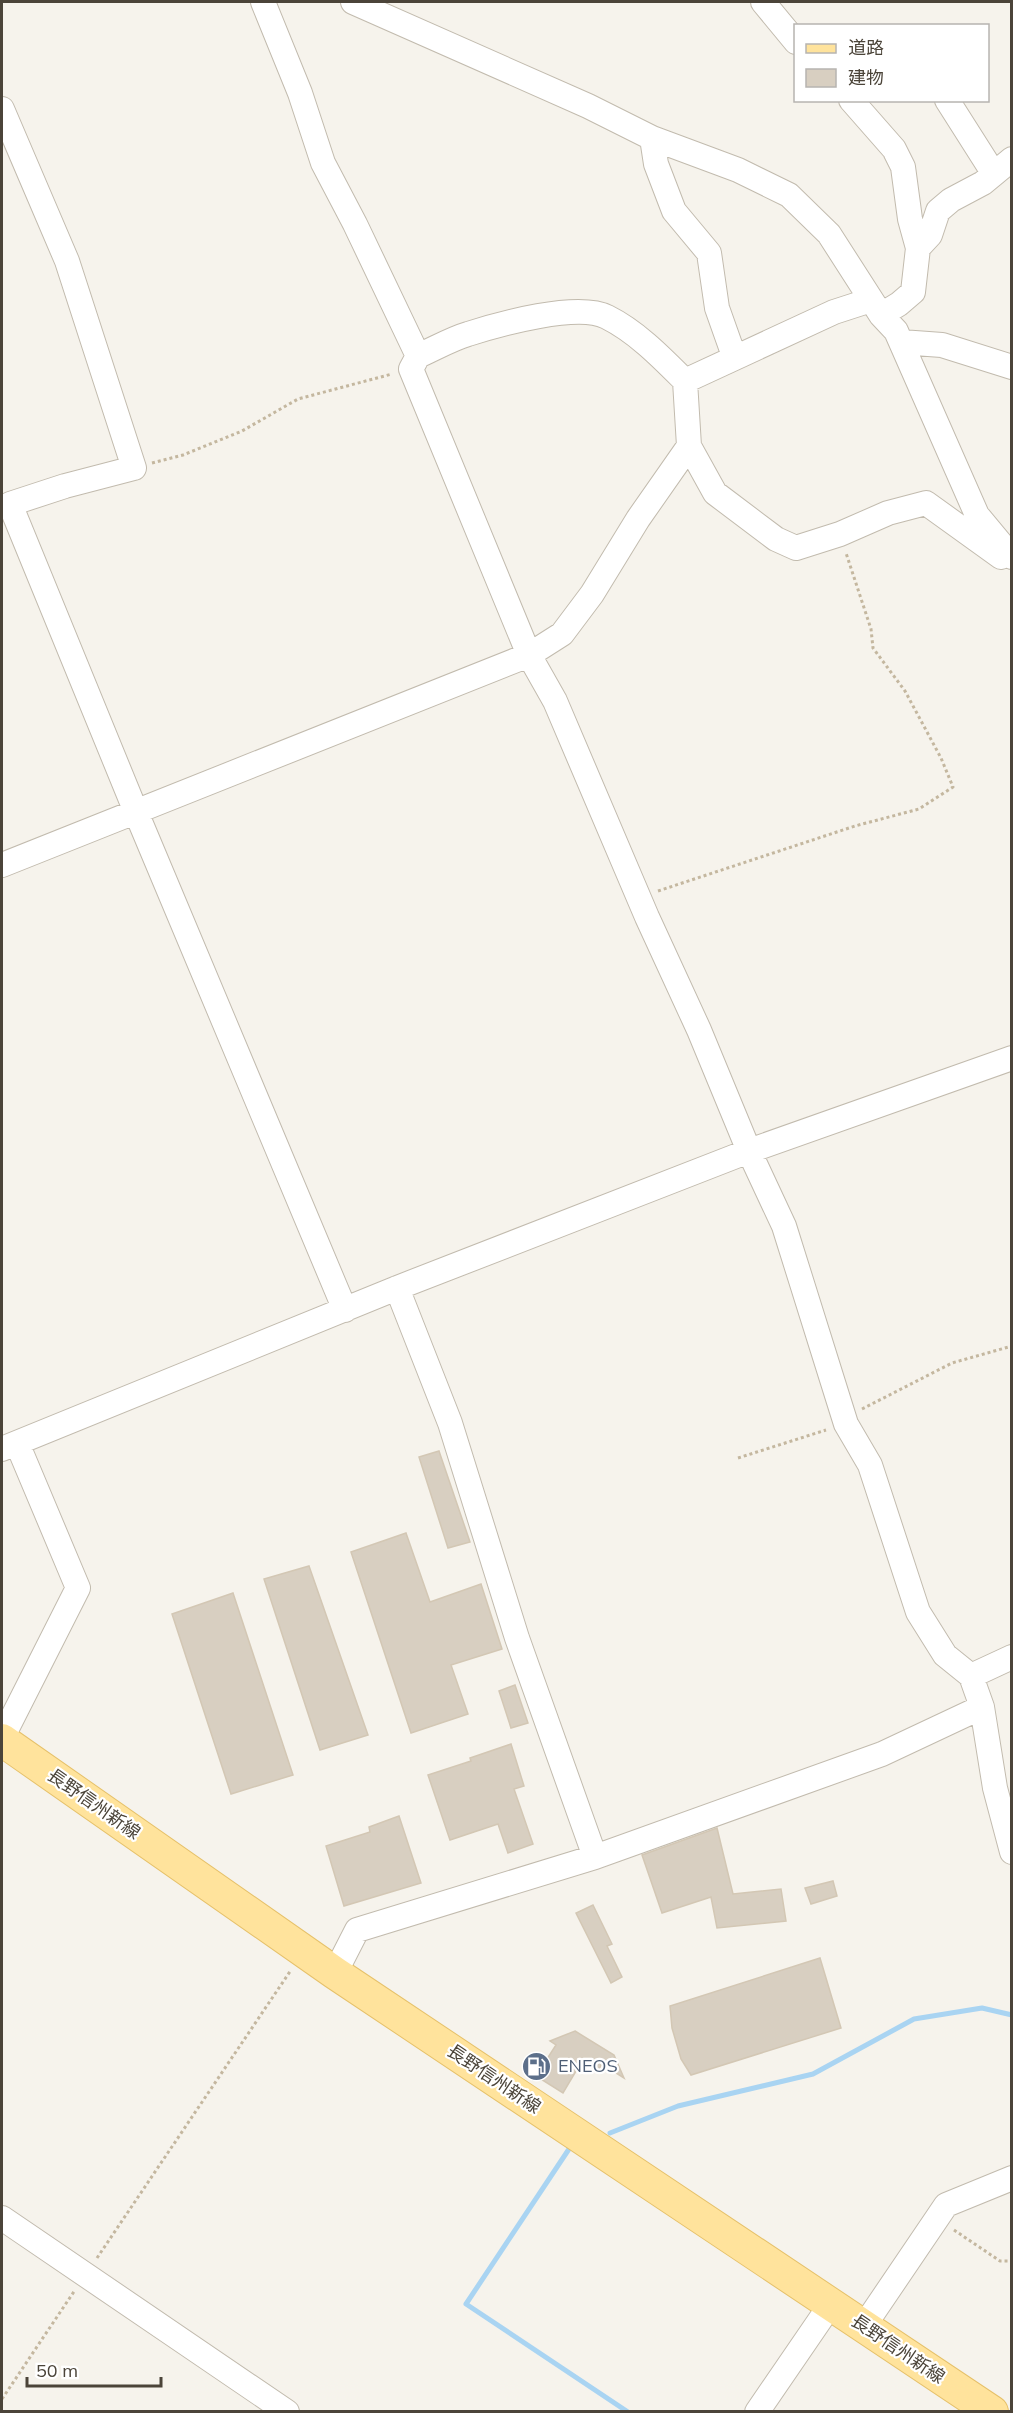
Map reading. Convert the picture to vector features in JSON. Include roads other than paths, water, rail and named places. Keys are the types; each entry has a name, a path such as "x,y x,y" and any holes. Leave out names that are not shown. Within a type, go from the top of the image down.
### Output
{"main road":[{"name":"長野信州新線","path":"2,1739 335,1973 992,2412"}],"street":[{"path":"263,2 300,93 323,163 355,224 415,362 529,655 555,701 638,898 699,1030 749,1151 784,1226 846,1424 870,1466 918,1612 945,1655 971,1676 982,1707 994,1788 1011,1852"},
{"path":"353,2 588,106 652,138 738,170 789,195 829,234 876,307 896,331 977,515 1011,559"},
{"path":"763,2 794,41"},
{"path":"685,381 734,356 834,312 899,304 913,292 918,248 910,219 903,167 894,149 853,102"},
{"path":"918,248 930,235 938,211 951,200 982,183 1002,167 948,102"},
{"path":"2,109 67,261 134,468 65,486 6,506 345,1310"},
{"path":"652,138 656,164 674,211 709,253 717,308 734,356"},
{"path":"415,362 466,334 553,313 582,312 606,316 649,346 685,381 689,446 714,493 776,539 796,548 840,534 888,513 926,503 1002,558 1011,559"},
{"path":"901,342 942,345 1011,367"},
{"path":"2,865 529,655 562,634 592,594 638,519 689,446"},
{"path":"2,1739 78,1588 9,1446 397,1288 749,1151 1011,1058"},
{"path":"397,1288 450,1423 517,1638 595,1857"},
{"path":"971,1676 1011,1657"},
{"path":"335,1973 357,1930 595,1857 882,1754 982,1707"},
{"path":"864,2326 946,2205 1011,2178"},
{"path":"2,2218 287,2412"},
{"path":"757,2412 831,2304"}],"waterway":[{"path":"610,2133 678,2106 813,2074 914,2019 982,2008 1012,2015"},
{"path":"569,2149 466,2304 628,2412"}],"place":[{"name":"ENEOS","path":"537,2066"}]}
